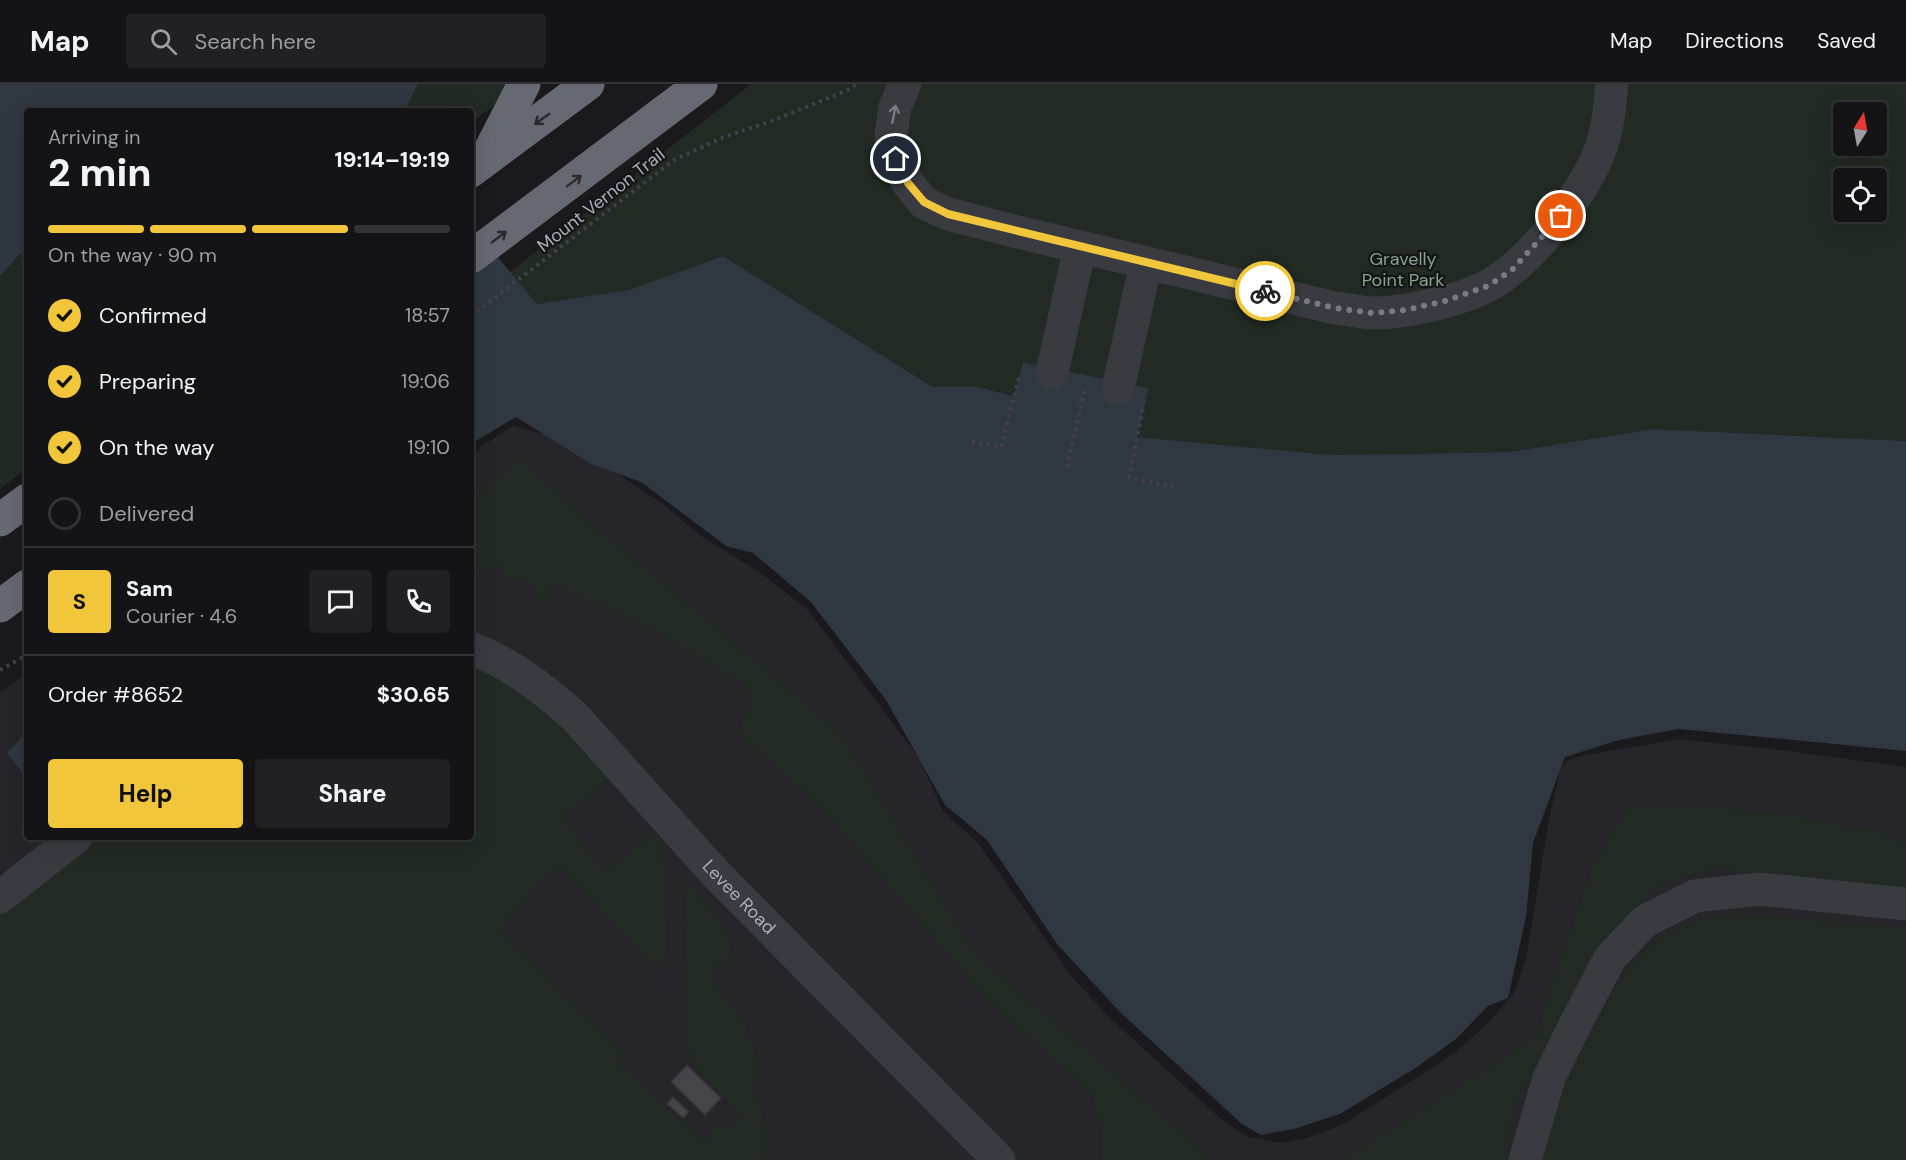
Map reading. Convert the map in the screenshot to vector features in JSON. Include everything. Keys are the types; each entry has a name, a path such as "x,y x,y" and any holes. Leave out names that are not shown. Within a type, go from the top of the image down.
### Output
{"highway":[{"path":"478,166 524,84"},
{"path":"478,166 588,84"},
{"path":"474,255 701,84"},
{"path":"0,520 24,502"},
{"path":"0,606 24,587"}],"lane":[{"path":"905,84 895,107 891,135 896,159 908,183 924,202 948,214 1335,308 1372,313 1406,310 1453,298 1488,286 1512,270 1546,234 1575,197 1587,177 1604,140 1612,84"},
{"path":"1036,373 1080,247"},
{"path":"1132,394 1146,262"},
{"name":"Levee Road","path":"474,649 518,670 549,693 575,717 716,874 999,1160"},
{"path":"0,897 72,840"},
{"path":"1524,1160 1549,1078 1575,1025 1610,958 1645,921 1695,896 1759,889 1906,904"}],"path":[{"name":"Mount Vernon Trail","path":"474,314 674,160 724,137 838,94 857,84"},
{"path":"972,442 1001,447 1036,373"},
{"path":"1132,394 1129,477 1179,488"},
{"path":"0,670 24,657"}],"shaded area":[{"path":"0,84 418,84 406,108 24,108 24,252 0,276"},
{"path":"474,229 537,304 629,290 723,256 933,387 978,387 1014,396 1023,362 1149,388 1137,437 1333,455 1509,452 1653,429 1906,441 1906,751 1679,729 1619,740 1565,757 1533,843 1526,917 1508,998 1488,1006 1456,1039 1417,1067 1340,1114 1294,1129 1261,1135 1242,1124 1121,1013 1057,944 987,840 945,805 886,700 811,602 753,553 726,546 641,482 591,464 516,417 474,443"},
{"path":"513,426 544,434 594,458 663,504 701,536 758,571 808,610 919,758 943,811 978,843 1073,978 1111,1019 1221,1119 1248,1137 1282,1143 1310,1137 1345,1123 1452,1055 1487,1024 1514,993 1526,958 1549,819 1561,768 1566,761 1580,756 1679,739 1906,767 1906,1160 0,1160 0,692 24,675 24,840 474,840 474,456 480,447"},
{"path":"24,735 24,774 7,753"}],"green space":[{"path":"0,84 522,84 474,121 474,108 24,108 24,470 0,489"},
{"name":"Gravelly Point Park","path":"751,84 1906,84 1906,441 1653,429 1509,452 1333,455 1136,437 1149,388 1023,362 1015,396 978,387 933,387 723,256 629,291 537,304 510,272"},
{"path":"519,459 598,530 689,604 844,738 976,955 1213,1160 1101,1160 1102,1128 1089,1090 988,1001 812,797 737,733 751,704 746,685 649,627 550,582 551,591 546,604 527,581 506,575 496,562 484,571 474,564 474,500"},
{"path":"474,665 547,706 615,774 564,816 602,871 608,869 662,828 668,959 662,964 648,961 561,866 542,879 500,930 510,943 541,969 568,1001 620,1047 623,1055 619,1064 703,1141 719,1123 729,1131 741,1118 692,1064 688,1050 684,877 716,916 729,939 732,961 724,964 722,968 717,965 713,976 716,985 748,1028 746,1034 756,1054 758,1077 752,1082 753,1092 758,1093 766,1129 765,1160 0,1160 0,913 94,840 474,840"},
{"path":"1706,807 1763,811 1880,833 1896,843 1906,844 1906,891 1711,868 1651,888 1563,1010 1513,1111 1506,1160 1343,1160 1537,1037 1551,986 1593,866 1609,835 1630,808"},
{"path":"1728,913 1906,928 1906,1160 1538,1160 1565,1074 1586,1046 1622,978 1646,950 1660,939 1692,922"}],"building":[{"path":"687,1065 721,1098 705,1115 671,1082"},
{"path":"673,1097 689,1112 683,1118 667,1104"}],"way so far":[{"path":"1265,291 1335,308 1372,313 1406,310 1445,301 1488,286 1512,270 1561,216"}],"route":[{"path":"896,159 908,183 924,202 948,214 1265,291"}]}
